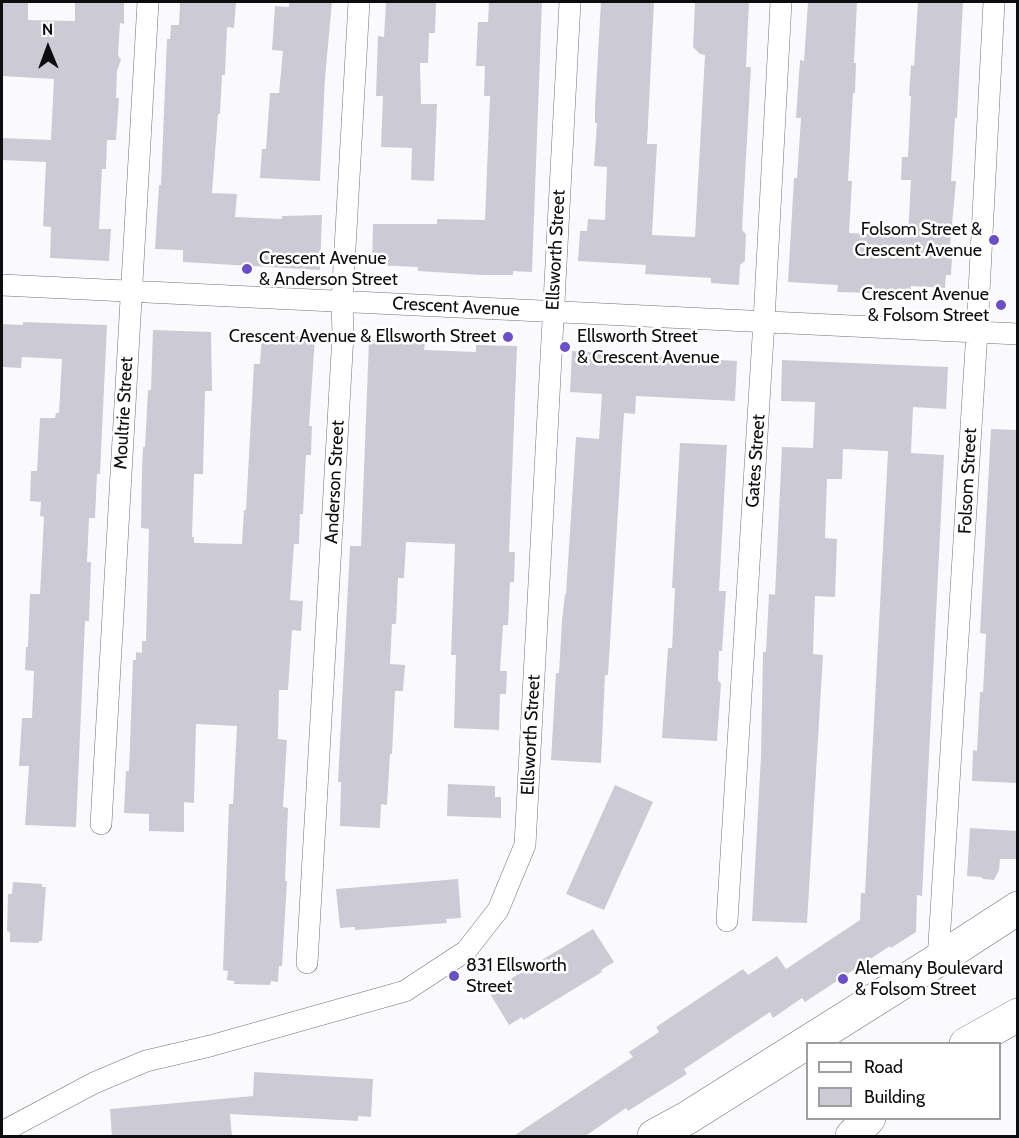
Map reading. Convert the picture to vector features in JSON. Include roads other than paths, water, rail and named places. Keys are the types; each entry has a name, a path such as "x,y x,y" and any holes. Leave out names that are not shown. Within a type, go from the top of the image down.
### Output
{"main road":[{"path":"808,1042 1017,908"},
{"path":"970,1042 1017,1015"},
{"path":"654,1137 806,1043"}],"street":[{"name":"Moultrie Street","path":"101,824 148,2"},
{"name":"Anderson Street","path":"307,963 343,335 342,302 359,2"},
{"name":"Ellsworth Street","path":"2,1132 94,1083 146,1061 210,1046 405,991 466,951 498,910 525,845 570,2"},
{"name":"Gates Street","path":"727,921 781,2"},
{"name":"Folsom Street","path":"938,960 977,332 994,2"},
{"name":"Crescent Avenue","path":"2,285 1017,334"}],"place":[{"name":"Folsom Street & Crescent Avenue","path":"994,240"},
{"name":"Crescent Avenue & Anderson Street","path":"247,269"},
{"name":"Crescent Avenue & Folsom Street","path":"1001,305"},
{"name":"Crescent Avenue & Ellsworth Street","path":"508,337"},
{"name":"Ellsworth Street & Crescent Avenue","path":"565,347"},
{"name":"831 Ellsworth Street","path":"454,976"},
{"name":"Alemany Boulevard & Folsom Street","path":"843,979"}]}
